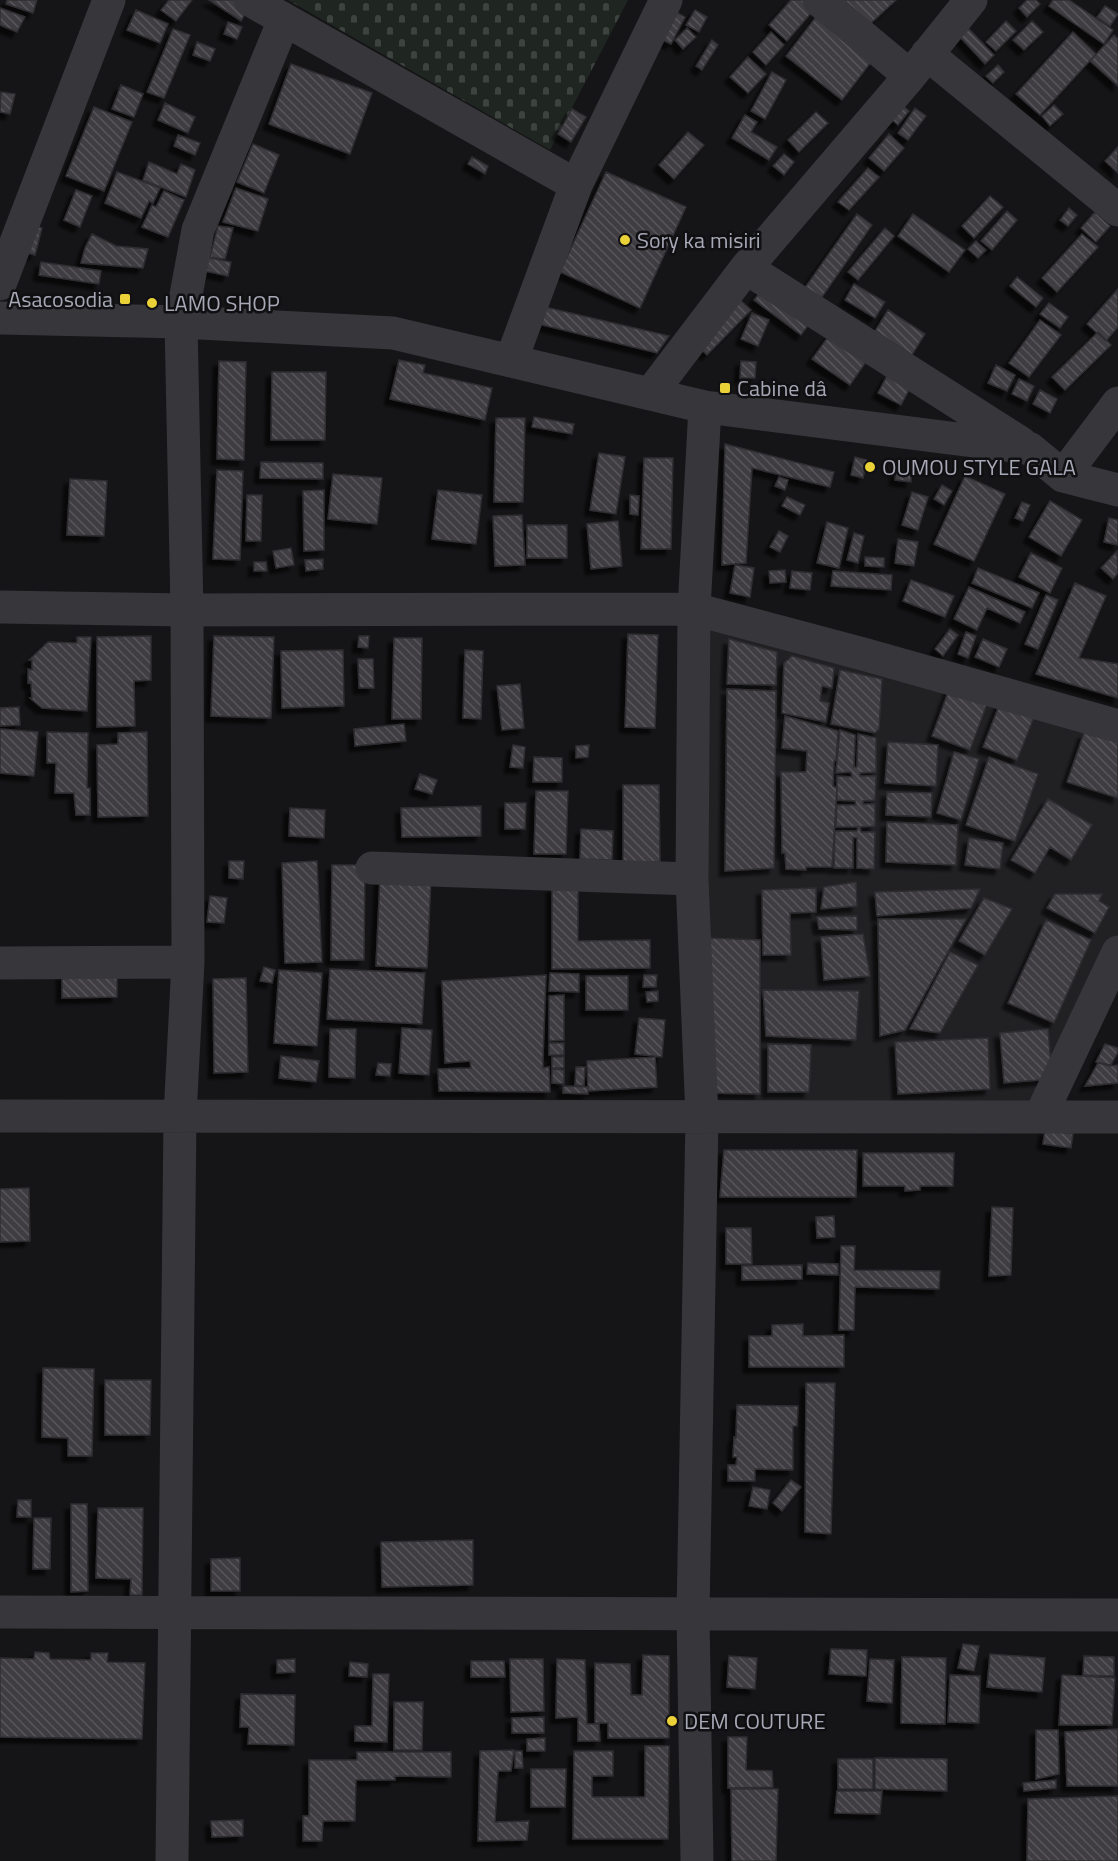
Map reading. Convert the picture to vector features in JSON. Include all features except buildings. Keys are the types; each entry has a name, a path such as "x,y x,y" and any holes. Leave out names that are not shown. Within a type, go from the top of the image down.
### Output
{"street":[{"path":"0,284 109,0"},
{"path":"250,0 576,185"},
{"path":"511,361 576,185 666,0"},
{"path":"819,0 918,65 1118,210"},
{"path":"651,393 746,268 971,0"},
{"path":"172,1861 180,1116 188,962 187,610 181,322 198,230 284,20"},
{"path":"746,268 1029,448 1063,476 1118,490"},
{"path":"0,318 181,322 393,333 705,407 1029,448"},
{"path":"1063,476 1118,403"},
{"path":"697,1861 693,1614 702,1117 692,879 694,609 705,407"},
{"path":"0,607 187,610 694,609 1118,726"},
{"path":"372,868 692,879"},
{"path":"1040,1117 1118,952"},
{"path":"0,963 188,962"},
{"path":"0,1116 1118,1117"},
{"path":"0,1612 1118,1616"}],"shaded area":[{"path":"701,616 1118,735 1118,939 1040,1111 704,1110"}],"green space":[{"path":"288,0 628,0 550,150"}],"place":[{"name":"Sory ka misiri","path":"625,240"},
{"name":"Asacosodia","path":"125,299"},
{"name":"LAMO SHOP","path":"152,303"},
{"name":"Cabine dâ","path":"725,388"},
{"name":"OUMOU STYLE GALA","path":"870,467"},
{"name":"DEM COUTURE","path":"672,1721"}]}
